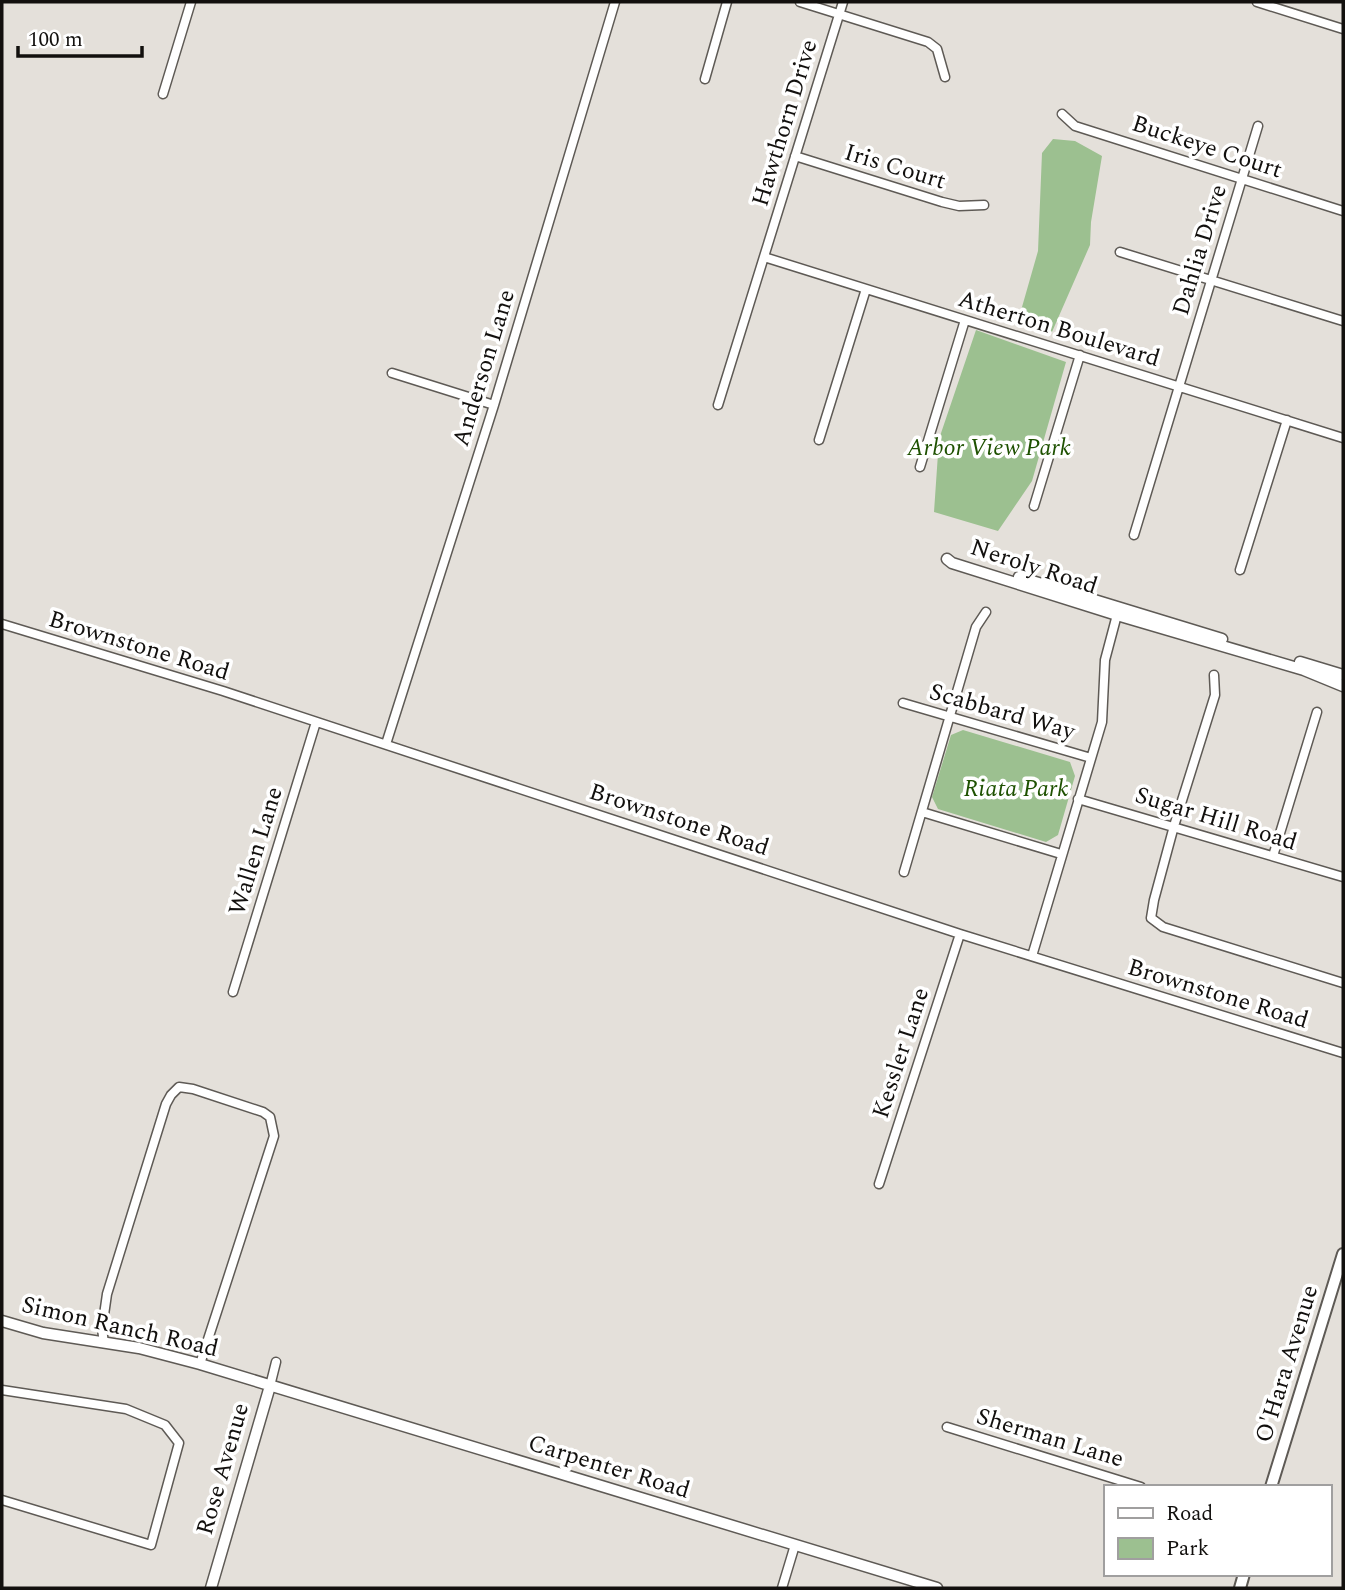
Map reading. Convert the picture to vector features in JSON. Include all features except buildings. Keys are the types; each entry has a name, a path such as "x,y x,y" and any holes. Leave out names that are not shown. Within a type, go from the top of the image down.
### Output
{"main road":[{"name":"O'Hara Avenue","path":"1272,1485 1343,1254"}],"street":[{"path":"163,94 191,2"},
{"name":"Anderson Lane","path":"386,744 494,405 615,2"},
{"path":"705,79 727,2"},
{"path":"800,2 928,42 937,49 944,77"},
{"name":"Hawthorn Drive","path":"718,405 843,2"},
{"path":"1257,2 1343,29"},
{"name":"Buckeye Court","path":"1062,114 1075,125 1343,211"},
{"name":"Dahlia Drive","path":"1134,535 1258,126"},
{"name":"Iris Court","path":"795,156 942,202 959,206 984,205"},
{"path":"1120,252 1343,321"},
{"name":"Atherton Boulevard","path":"764,257 1343,438"},
{"path":"819,440 866,289"},
{"path":"920,467 965,320"},
{"path":"1034,506 1080,355"},
{"path":"392,373 494,405"},
{"path":"1240,570 1286,420"},
{"name":"Neroly Road","path":"1343,675 1118,611 952,563 947,559 954,558 1118,611 1304,670 1343,686"},
{"path":"1032,956 1102,722 1105,660 1118,611"},
{"path":"904,872 976,627 986,612"},
{"name":"Brownstone Road","path":"2,624 223,691 960,934 1343,1053"},
{"path":"1214,675 1215,695 1174,826 1151,918 1163,927 1343,983"},
{"name":"Scabbard Way","path":"903,703 1091,758"},
{"path":"1273,856 1317,712"},
{"name":"Wallen Lane","path":"233,992 316,722"},
{"name":"Sugar Hill Road","path":"1078,799 1343,877"},
{"path":"922,812 1061,854"},
{"name":"Kessler Lane","path":"879,1184 960,934"},
{"path":"104,1343 102,1329 107,1294 166,1104 170,1095 179,1087 193,1089 263,1112 270,1117 274,1136 200,1364"},
{"name":"Simon Ranch Road","path":"2,1321 43,1333 139,1348 270,1386"},
{"name":"Rose Avenue","path":"211,1588 276,1362"},
{"name":"Carpenter Road","path":"270,1386 937,1588"},
{"path":"2,1390 126,1409 165,1425 179,1443 151,1545 3,1503"},
{"name":"Sherman Lane","path":"947,1427 1135,1485"},
{"path":"782,1588 795,1545"}],"green space":[{"path":"1053,139 1075,141 1102,156 1090,245 1052,332 1018,321 1038,251 1042,153"},
{"name":"Arbor View Park","path":"976,330 1066,362 1032,481 998,531 934,512 939,439"},
{"name":"Riata Park","path":"963,730 1070,762 1075,776 1058,835 1046,842 938,809 932,797 951,735"}]}
